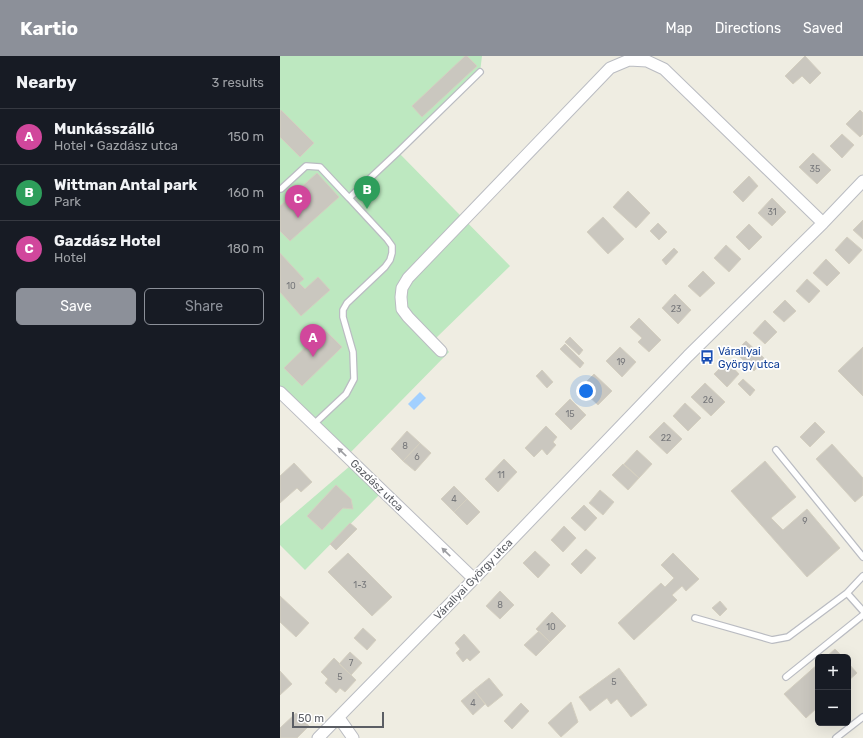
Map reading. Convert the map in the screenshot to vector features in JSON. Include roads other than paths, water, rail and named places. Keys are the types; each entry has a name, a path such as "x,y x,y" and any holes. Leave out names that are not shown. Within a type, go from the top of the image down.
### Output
{"street":[{"path":"441,351 402,309 402,288 408,278 610,68 629,60 647,60 664,69 823,223"},
{"name":"Várallyai György utca","path":"318,738 474,579 688,356 823,223 863,181"},
{"name":"Gazdász utca","path":"280,392 474,579"},
{"path":"339,718 353,738"}],"lane":[{"path":"349,198 480,72"},
{"path":"280,189 306,166 320,167 392,246 390,260 385,267 346,303 343,310 343,318 353,352 354,379 346,394 314,424"},
{"path":"776,450 863,557"},
{"path":"695,618 772,640 788,637 847,593 863,576"},
{"path":"847,593 863,611"},
{"path":"786,677 863,615"},
{"path":"836,738 863,717"}],"water":[{"path":"420,392 426,398 414,410 408,404"}],"place":[{"name":"Wittman Antal park","path":"367,209"},
{"name":"Gazdász Hotel","path":"298,218"},
{"name":"Munkásszálló","path":"313,357"},
{"name":"Várallyai György utca","path":"707,357"}]}
